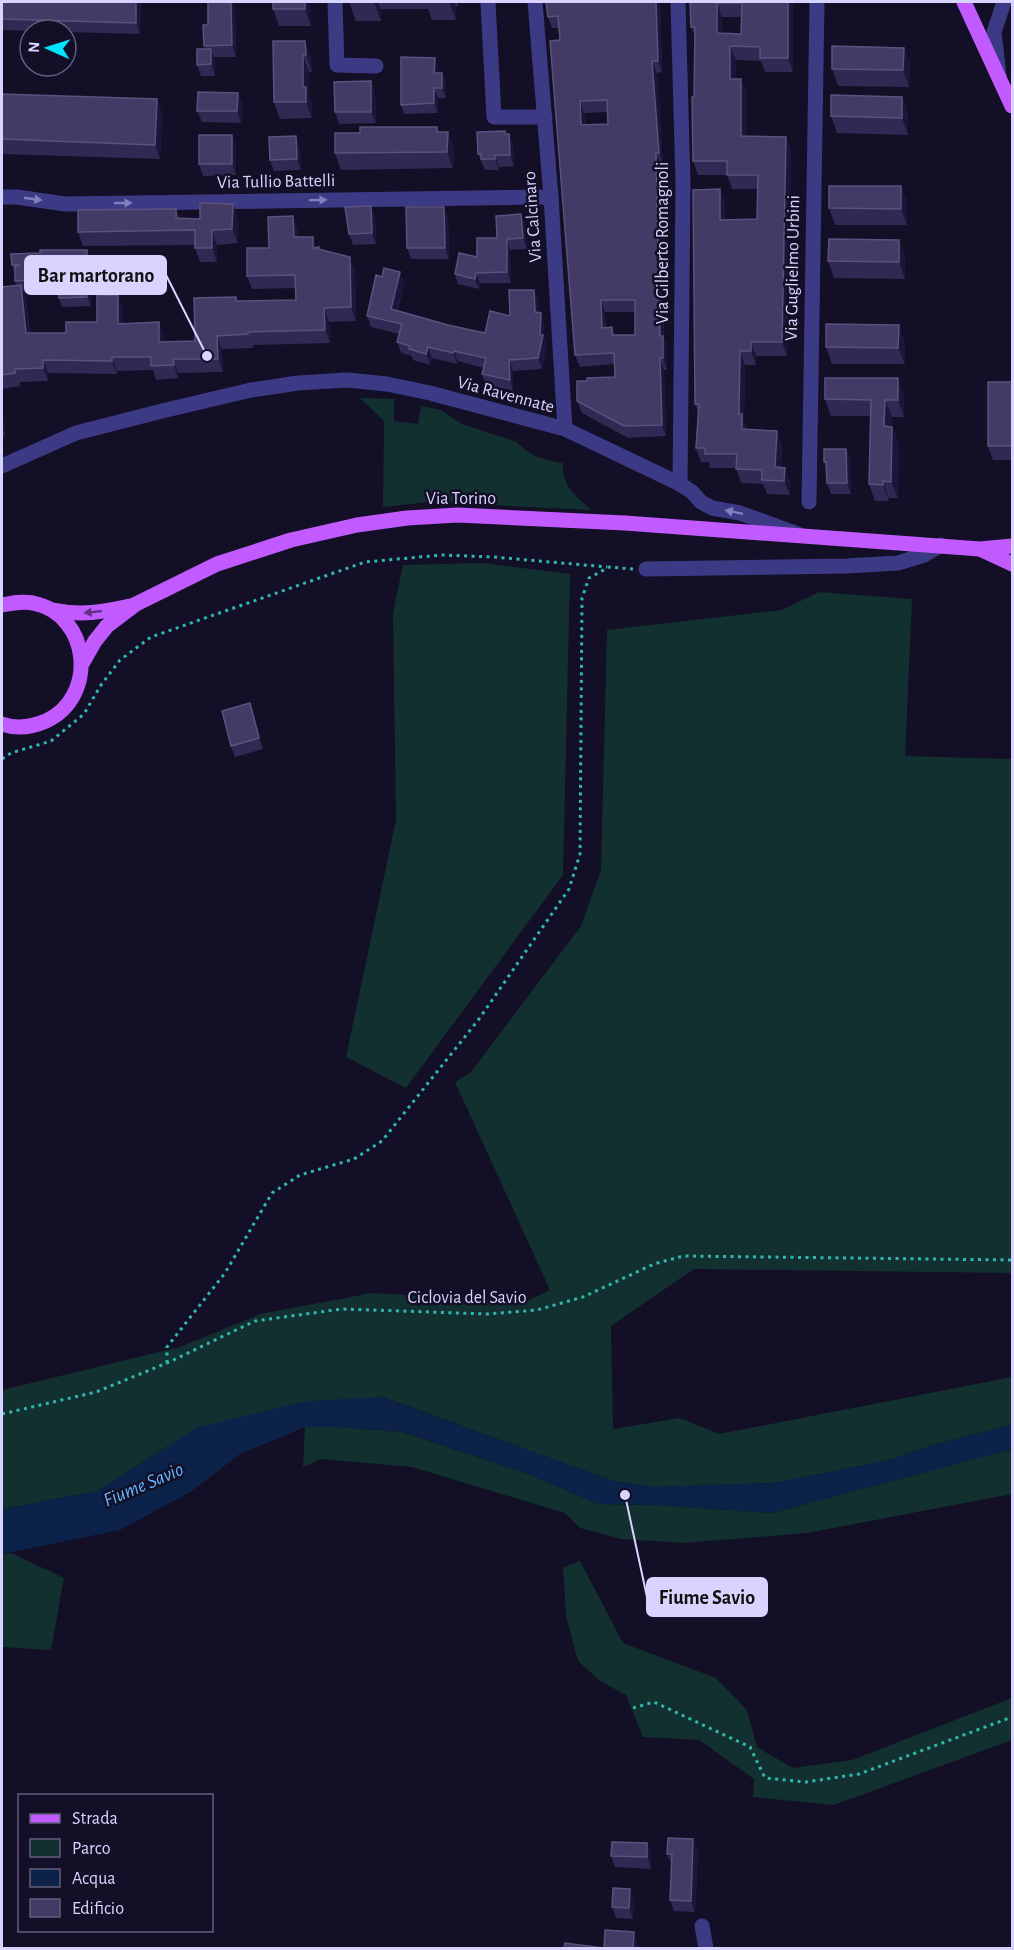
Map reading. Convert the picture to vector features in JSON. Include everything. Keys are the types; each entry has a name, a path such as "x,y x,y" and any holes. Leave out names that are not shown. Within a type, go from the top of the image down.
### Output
{"main road":[{"path":"964,2 1012,106"},
{"name":"Via Torino","path":"83,662 107,626 136,604 218,564 291,540 357,525 407,518 458,515 801,535"},
{"name":"Via Ravennate","path":"801,535 980,549 1012,546"},
{"name":"Via Ravennate","path":"980,549 1012,564"},
{"path":"2,598 18,602"},
{"path":"2,604 18,602"},
{"name":"Via Torino","path":"18,602 35,603 73,614 97,613 136,604"},
{"path":"3,725 23,727 54,718 76,694 83,662 78,641 67,622 50,609"}],"street":[{"path":"335,2 337,65 376,66"},
{"path":"488,2 494,117 545,117"},
{"name":"Via Calcinaro","path":"536,2 565,429"},
{"name":"Via Gilberto Romagnoli","path":"678,2 683,183 680,484"},
{"name":"Via Guglielmo Urbini","path":"809,502 817,2"},
{"path":"999,76 994,32 1004,2"},
{"name":"Via Tullio Battelli","path":"2,196 65,204 551,197"},
{"name":"Via Ravennate","path":"5,467 76,433 162,411 250,390 298,383 347,380 387,384 430,393 565,429 680,484 712,508 740,513 801,535"},
{"path":"646,569 897,563 924,555 941,545"},
{"path":"702,1926 706,1948"}],"path":[{"path":"2,759 11,753 51,741 84,714 101,685 120,660 152,637 365,562 442,555 646,569"},
{"path":"167,1363 167,1347 225,1274 272,1193 300,1175 354,1159 382,1141 479,1019 569,889 580,854 582,598 590,578 609,567"},
{"name":"Ciclovia del Savio","path":"2,1414 96,1392 167,1363 255,1321 342,1309 488,1314 537,1310 583,1297 654,1264 683,1256 1012,1260"},
{"path":"633,1708 654,1702 750,1747 765,1778 806,1782 859,1774 1012,1716"}],"green space":[{"path":"360,398 394,399 394,421 418,424 421,406 441,410 462,424 517,442 538,457 563,463 567,484 576,496 592,510 429,502 383,507 384,421"},
{"path":"483,563 570,574 563,875 406,1088 346,1057 396,820 393,613 403,565"},
{"path":"819,592 912,599 905,756 1012,759 1012,1273 694,1269 611,1326 613,1429 680,1418 719,1434 1012,1377 1012,1425 933,1445 890,1460 774,1483 654,1487 613,1481 383,1397 198,1427 98,1491 2,1509 2,1390 180,1347 260,1314 372,1293 525,1302 550,1290 455,1082 471,1072 581,926 601,870 607,630 782,610"},
{"path":"305,1427 403,1432 534,1476 598,1504 658,1505 772,1513 1012,1449 1012,1494 807,1533 683,1543 621,1539 580,1528 565,1513 412,1467 321,1459 303,1467"},
{"path":"11,1553 64,1578 51,1650 2,1647 2,1554"},
{"path":"580,1561 623,1643 716,1678 747,1710 757,1747 793,1768 852,1760 1012,1698 1012,1740 834,1805 753,1797 754,1779 699,1740 643,1737 626,1695 600,1681 578,1661 566,1616 563,1568"}],"water":[{"path":"382,1397 613,1481 654,1487 774,1483 890,1460 933,1445 1012,1425 1012,1449 772,1513 658,1505 598,1504 534,1476 404,1432 305,1427 240,1454 192,1491 120,1530 2,1554 2,1509 98,1491 198,1427 308,1401"}],"building":[{"path":"2,2 136,2 136,23 78,21 78,18 2,19"},
{"path":"208,2 231,2 232,45 204,46 203,25 208,25"},
{"path":"273,2 305,2 305,9 273,9"},
{"path":"546,2 656,2 658,61 652,61 659,153 656,153 660,336 663,336 663,358 660,358 662,425 624,426 577,401 577,381 587,381 587,378 615,377 614,353 575,355 550,41 560,40 558,16 548,17","holes":["607,100 608,124 581,125 580,101","601,300 635,300 635,335 612,335 612,327 602,328"]},
{"path":"690,2 788,2 788,58 760,58 760,47 730,46 730,79 741,79 741,136 786,137 782,342 751,342 751,351 740,351 739,414 742,414 742,429 777,431 775,467 785,468 784,481 762,480 762,470 736,469 737,454 705,454 705,448 696,448 699,404 695,404 693,190 720,189 720,220 757,219 758,175 727,175 727,161 693,161 692,97 694,97 695,27 691,27","holes":["717,3 742,3 741,34 717,33"]},
{"path":"273,41 305,41 303,87 306,87 306,102 274,102"},
{"path":"832,46 904,48 903,70 832,69"},
{"path":"197,49 211,49 211,64 197,65"},
{"path":"401,57 435,58 434,73 442,73 442,88 434,88 434,103 401,105"},
{"path":"371,81 371,112 335,112 334,82"},
{"path":"198,92 238,93 237,111 197,111"},
{"path":"2,94 157,99 155,145 2,139"},
{"path":"831,95 902,97 902,118 831,116"},
{"path":"360,127 437,127 437,132 448,132 447,152 335,153 335,133 360,133"},
{"path":"505,131 505,134 509,134 510,155 495,155 495,159 481,159 481,154 478,154 477,132"},
{"path":"199,135 232,135 232,164 199,164"},
{"path":"296,136 297,159 270,160 269,137"},
{"path":"829,186 901,186 901,209 829,208"},
{"path":"200,203 233,204 232,229 212,230 212,248 195,248 195,230 78,232 78,210 176,209 176,218 200,219"},
{"path":"371,206 372,233 349,234 345,207"},
{"path":"406,207 444,207 445,248 407,248"},
{"path":"521,214 523,238 507,239 507,272 476,273 475,279 455,274 459,253 477,257 477,238 497,238 496,216"},
{"path":"293,216 294,237 313,237 313,248 319,247 318,249 350,257 351,307 324,308 325,330 248,332 248,334 217,336 218,359 173,359 174,365 151,366 151,357 112,357 112,361 43,360 43,368 15,369 15,373 2,375 2,287 21,285 26,333 66,333 66,322 97,322 97,295 118,295 118,324 159,322 159,342 195,341 194,298 236,297 236,301 296,300 295,275 247,276 247,248 269,248 268,217"},
{"path":"829,239 899,240 899,262 828,261"},
{"path":"40,250 87,250 87,297 59,298 58,264 33,264 34,280 15,281 15,266 20,265 12,265 11,254 40,253"},
{"path":"384,268 400,272 391,309 485,333 490,311 510,316 509,290 534,290 535,312 541,313 540,335 543,335 538,358 509,360 510,380 482,374 486,358 428,347 426,354 409,349 410,346 397,342 402,324 367,316 376,275 382,277"},
{"path":"826,324 899,325 898,348 826,347"},
{"path":"825,378 898,378 898,400 885,400 884,426 892,427 891,482 883,481 883,485 869,484 871,400 825,399"},
{"path":"988,382 1012,382 1012,446 988,446"},
{"path":"824,449 846,449 847,483 827,483"},
{"path":"250,703 259,738 231,746 222,711"},
{"path":"668,1838 693,1839 691,1901 670,1900 672,1854 667,1854"},
{"path":"612,1842 647,1843 647,1857 611,1856"},
{"path":"613,1888 630,1889 629,1908 612,1907"},
{"path":"605,1930 634,1932 633,1948 604,1948"},
{"path":"565,1943 604,1948 564,1948"}],"place":[{"name":"Bar martorano","path":"207,356"},
{"name":"Fiume Savio","path":"625,1495"}]}
